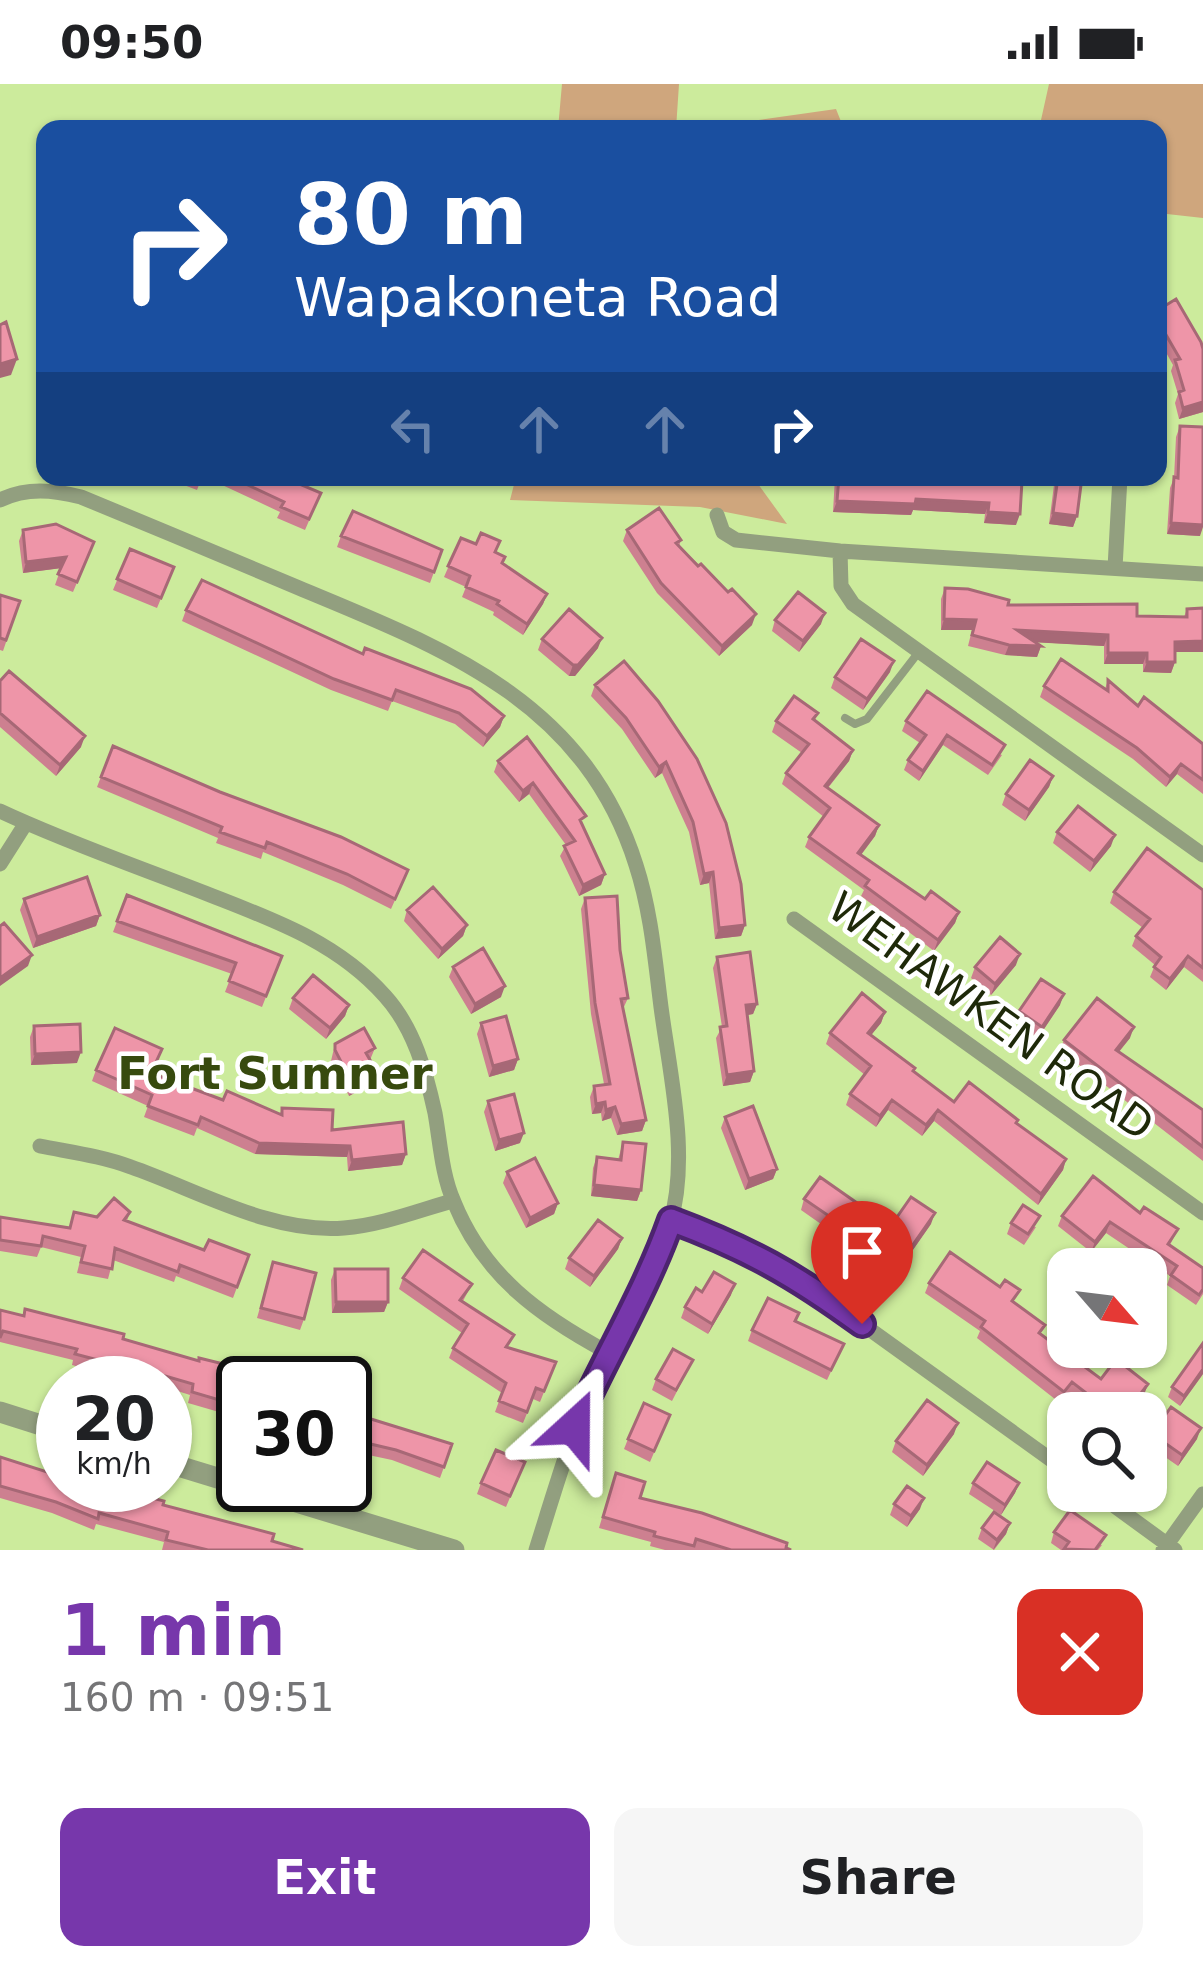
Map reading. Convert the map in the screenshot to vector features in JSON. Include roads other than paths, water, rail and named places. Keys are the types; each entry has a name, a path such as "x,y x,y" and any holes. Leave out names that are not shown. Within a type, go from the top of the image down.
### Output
{"street":[{"path":"1115,568 1120,486"},
{"path":"0,500 15,493 52,490 103,506 433,644 492,677 551,728 578,758 612,810 636,863 650,926 676,1124 677,1172 671,1220 658,1257 607,1352 574,1427 536,1550"},
{"path":"717,515 723,532 736,540 1203,574"},
{"path":"840,551 842,586 849,601 1203,855"},
{"path":"0,811 294,928 354,963 390,1000 416,1045 430,1089 452,1201 488,1264 553,1323 607,1352"},
{"path":"0,863 26,823"},
{"name":"WEHAWKEN ROAD","path":"794,919 1203,1213"},
{"path":"40,1146 124,1164 268,1218 306,1226 376,1223 452,1201"},
{"path":"671,1220 740,1246 794,1275 1047,1457"},
{"path":"0,1412 36,1423"},
{"path":"192,1470 454,1550"},
{"path":"1122,1512 1169,1548 1203,1494"}],"lane":[{"path":"845,718 855,724 867,719 918,652"}],"district":[{"name":"Fort Sumner","path":"275,1073"}]}
